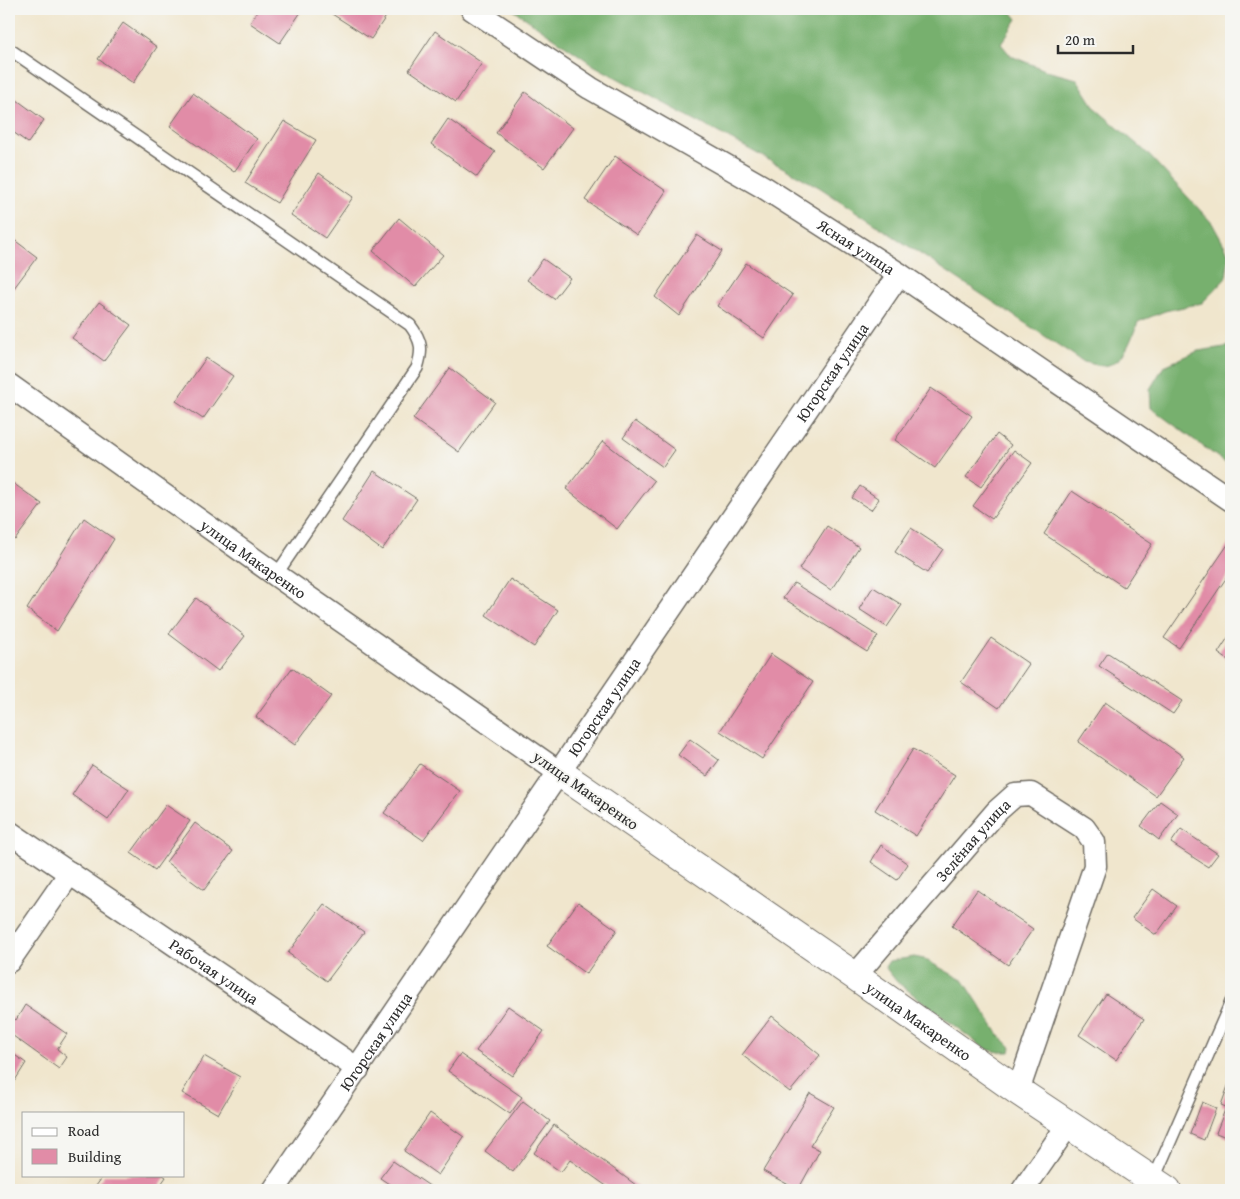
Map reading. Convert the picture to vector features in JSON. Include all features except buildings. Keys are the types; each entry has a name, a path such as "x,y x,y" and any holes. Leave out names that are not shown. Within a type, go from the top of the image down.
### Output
{"street":[{"name":"Ясная улица","path":"472,9 590,88 766,188 900,274 1231,500"},
{"name":"Югорская улица","path":"274,1190 900,274"},
{"name":"улица Макаренко","path":"9,385 276,575 560,773 856,976 1068,1126 1160,1186"},
{"name":"Зелёная улица","path":"856,976 997,811 1015,795 1031,794 1084,828 1094,842 1095,866 1018,1091"},
{"name":"Рабочая улица","path":"9,832 358,1068"},
{"path":"9,961 70,873"},
{"path":"1023,1190 1068,1126"}],"lane":[{"path":"9,49 410,325 419,337 422,354 417,368 276,575"},
{"path":"1160,1186 1231,1002"}],"green space":[{"path":"512,9 1009,9 1017,19 1001,44 1011,56 1050,72 1077,79 1096,109 1146,152 1212,223 1229,254 1226,278 1202,303 1165,311 1138,322 1130,343 1122,355 1111,364 1102,366 1084,362 819,187 595,66"},
{"path":"1231,346 1231,467 1151,408 1150,389 1164,366 1198,351"},
{"path":"914,957 924,959 964,981 999,1035 1011,1047 1010,1052 985,1049 897,982 885,967 889,961"}]}
